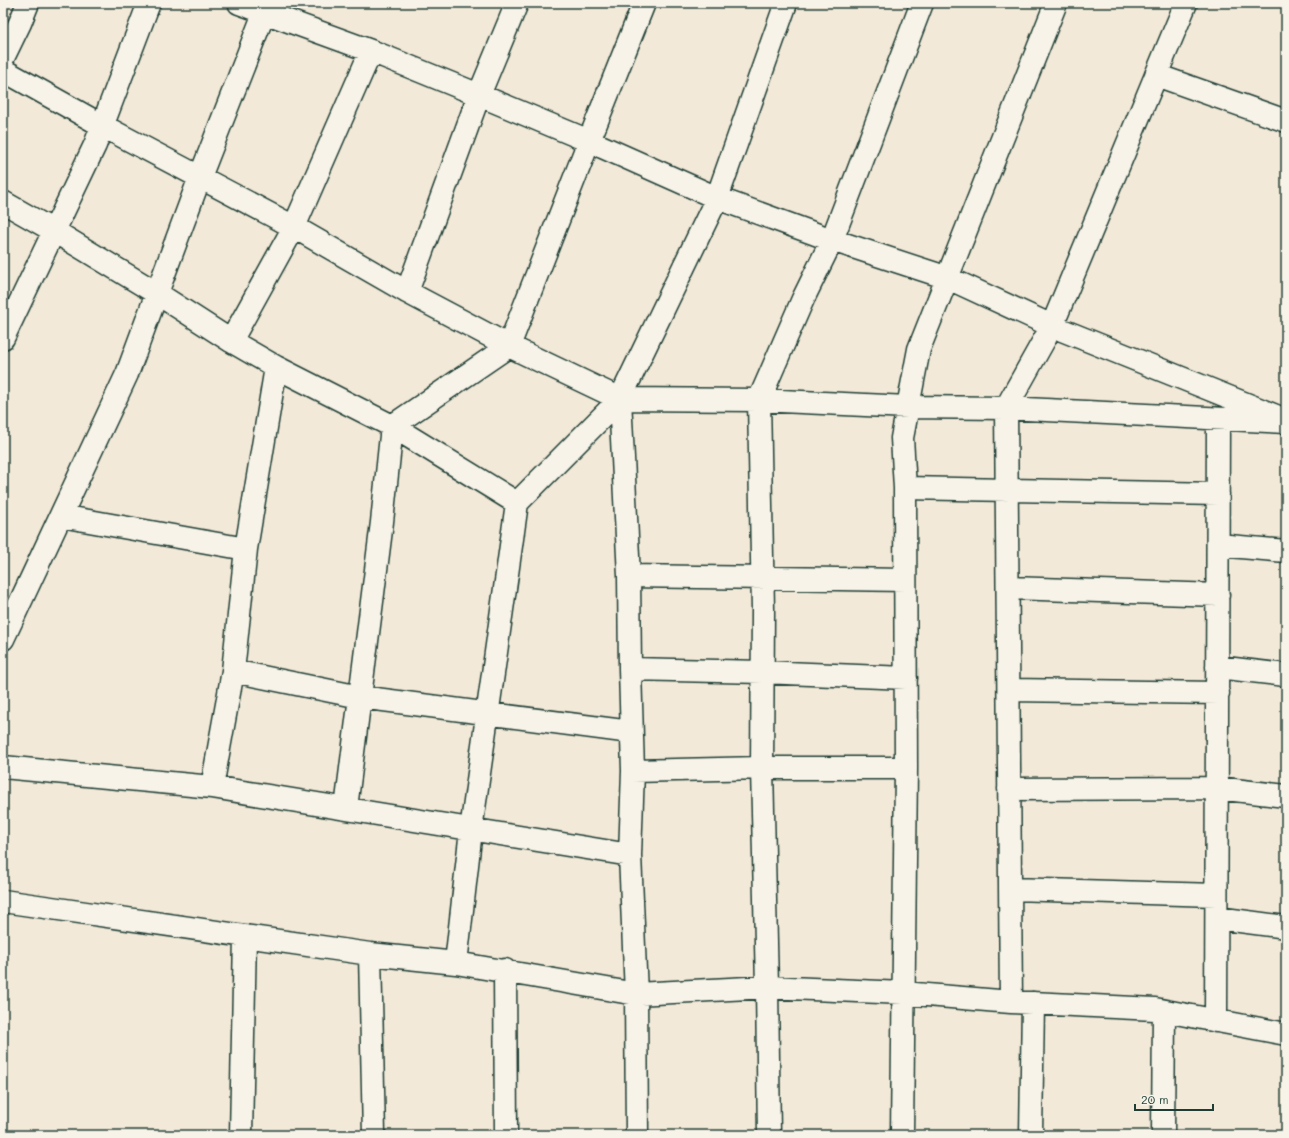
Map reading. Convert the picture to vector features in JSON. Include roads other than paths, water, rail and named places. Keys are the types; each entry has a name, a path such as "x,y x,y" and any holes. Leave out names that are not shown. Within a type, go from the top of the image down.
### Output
{"street":[{"path":"3,58 28,3"},
{"path":"3,338 95,145 149,3"},
{"path":"239,3 267,7 589,141 717,198 832,240 948,278 1052,326 1286,421"},
{"path":"407,292 479,95 517,3"},
{"path":"346,808 382,522 392,426 509,346 644,3"},
{"path":"456,963 471,830 517,503 620,399 717,198 786,3"},
{"path":"769,1135 762,768 762,579 759,400 803,299 832,240 922,3"},
{"path":"902,1135 906,678 905,488 902,438 919,349 1056,3"},
{"path":"1011,1002 1006,408 1052,326 1186,3"},
{"path":"3,639 127,374 158,294 200,177 267,7"},
{"path":"232,341 294,227 371,51"},
{"path":"3,70 103,126 294,227 407,292 509,346 620,399 759,400 908,407 1006,408 1286,421"},
{"path":"1156,75 1286,121"},
{"path":"3,202 54,231 276,367 392,426 517,503"},
{"path":"212,787 233,672 246,549 276,367"},
{"path":"620,399 629,576 632,732 630,855 636,994 637,1135"},
{"path":"1216,1021 1218,419"},
{"path":"905,488 1218,494"},
{"path":"61,516 246,549"},
{"path":"1218,545 1286,551"},
{"path":"629,576 905,580"},
{"path":"1008,588 1218,595"},
{"path":"1217,667 1286,675"},
{"path":"630,669 762,672 906,678"},
{"path":"233,672 360,698 632,732"},
{"path":"1009,690 1218,693"},
{"path":"3,767 212,787 630,855"},
{"path":"632,771 762,768 906,768"},
{"path":"1009,789 1217,788 1286,796"},
{"path":"1010,889 1216,895"},
{"path":"3,901 370,954 505,970 636,994 767,987 904,993 1011,1002 1154,1009 1286,1034"},
{"path":"1217,918 1286,927"},
{"path":"241,1135 245,936"},
{"path":"370,954 374,1135"},
{"path":"505,970 506,1135"},
{"path":"1030,1135 1033,1003"},
{"path":"1164,1011 1164,1135"}]}
